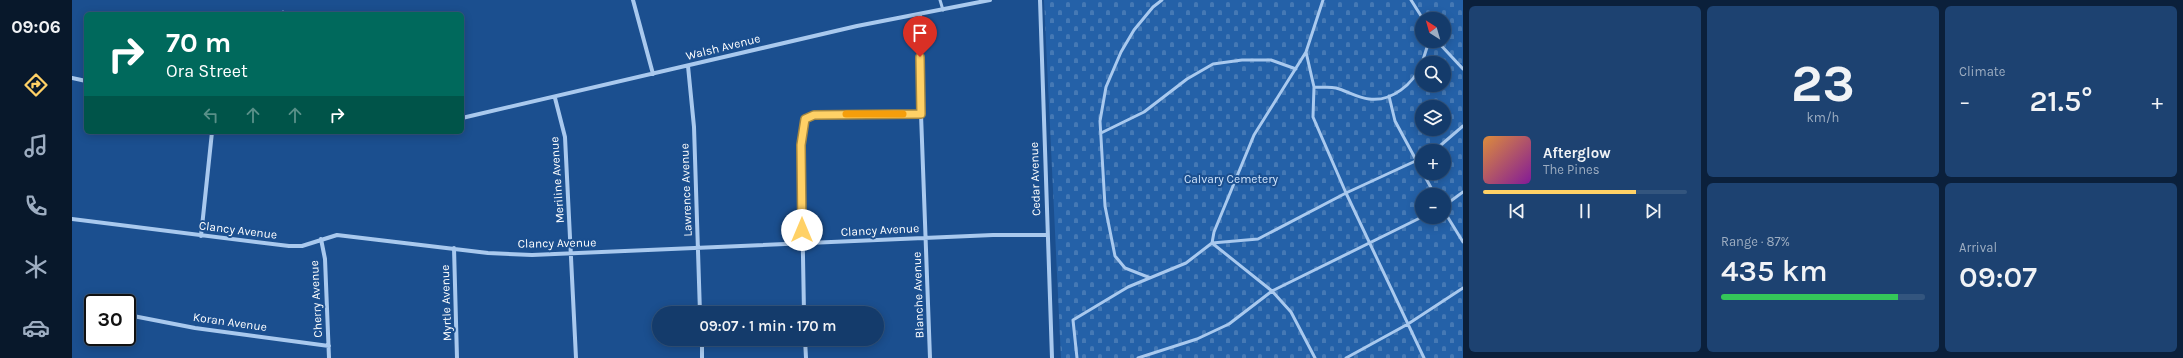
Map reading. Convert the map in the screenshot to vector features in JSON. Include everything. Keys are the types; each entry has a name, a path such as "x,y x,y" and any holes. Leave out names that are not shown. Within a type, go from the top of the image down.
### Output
{"street":[{"path":"633,0 653,74"},
{"name":"Walsh Avenue","path":"464,118 555,98 857,26 920,15 990,0"},
{"name":"Cedar Avenue","path":"1040,0 1046,235 1052,358"},
{"name":"Blanche Avenue","path":"920,15 921,114 930,358"},
{"name":"Lawrence Avenue","path":"688,66 694,127 700,306"},
{"path":"72,78 84,81"},
{"name":"Meriline Avenue","path":"555,98 565,137 576,358"},
{"path":"804,306 802,244 803,124 805,119 814,115 921,114"},
{"path":"201,236 212,134"},
{"name":"Clancy Avenue","path":"72,219 289,246 302,246 320,239 337,235 503,253 571,253 993,235 1046,235"},
{"name":"Cherry Avenue","path":"320,239 325,259 330,358"},
{"name":"Myrtle Avenue","path":"454,248 457,358"},
{"name":"Koran Avenue","path":"136,317 195,328 329,346"},
{"path":"702,346 702,358"},
{"path":"805,346 806,358"}],"lane":[{"path":"940,0 943,10"},
{"path":"1148,277 1125,268 1115,256 1105,206 1100,121 1106,87 1121,52 1134,30 1153,7 1162,0"},
{"path":"1212,243 1214,232 1254,135 1306,52 1323,0"},
{"path":"1411,0 1419,12"},
{"path":"1444,48 1463,69"},
{"path":"1306,52 1314,87 1313,116 1346,193 1424,358"},
{"path":"1100,133 1144,112 1187,78 1213,64 1242,60 1271,60 1296,69"},
{"path":"1314,87 1335,88 1368,99 1385,98 1404,89 1415,76"},
{"path":"1389,96 1395,121 1415,157"},
{"path":"1442,144 1463,126"},
{"path":"1077,358 1073,320 1128,287 1148,277 1186,263 1212,243 1258,239 1346,193 1415,162"},
{"path":"1451,201 1463,192"},
{"path":"1140,358 1197,339 1230,324 1272,291 1369,241 1415,220"},
{"path":"1451,222 1463,242"},
{"path":"1212,243 1272,291 1290,312 1315,358"},
{"path":"1346,358 1408,324 1463,288"}],"green space":[{"name":"Calvary Cemetery","path":"1044,0 1463,0 1463,358 1061,358"}],"slow traffic":[{"path":"846,114 903,114"}],"route":[{"path":"802,230 801,145 803,124 805,119 814,115 921,114 920,57"}]}
